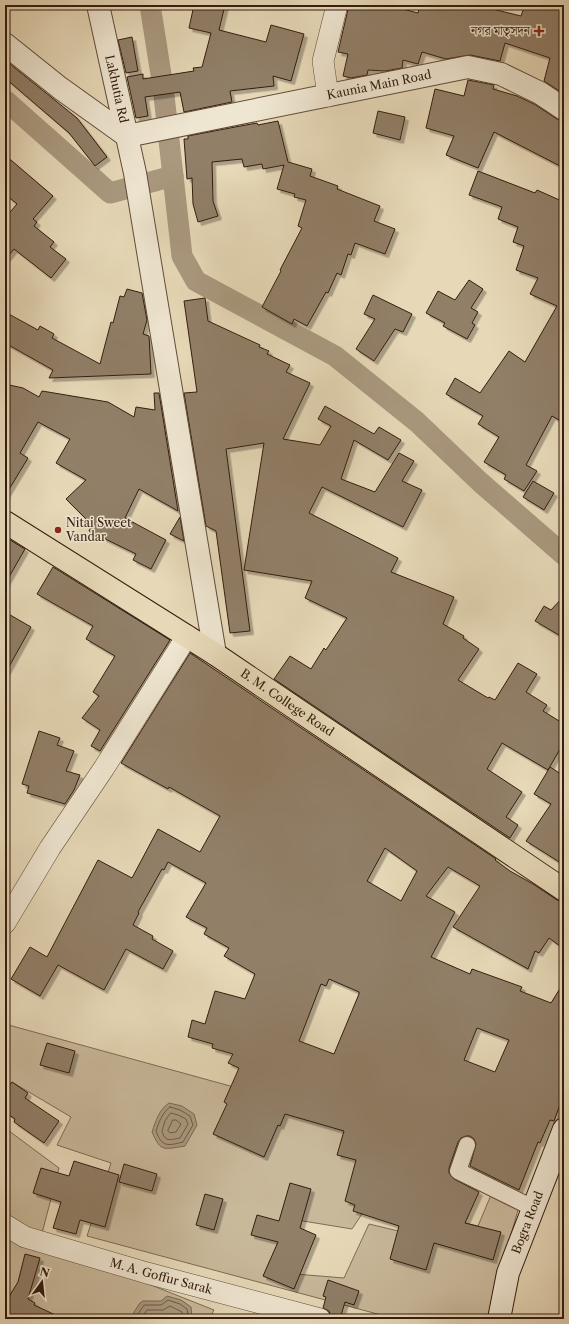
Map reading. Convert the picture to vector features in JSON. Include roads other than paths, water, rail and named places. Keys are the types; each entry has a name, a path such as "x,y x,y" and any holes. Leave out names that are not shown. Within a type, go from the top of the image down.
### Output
{"main road":[{"name":"B. M. College Road","path":"5,522 215,654 564,890"}],"street":[{"name":"Lakhutia Rd","path":"98,5 136,134 135,173 215,654"},
{"path":"328,96 323,61 337,5"},
{"path":"5,44 60,88 136,134"},
{"name":"Kaunia Main Road","path":"136,134 468,67 502,74 540,93 564,109"},
{"path":"5,923 50,848 104,768 187,636"},
{"name":"Bogra Road","path":"499,1319 508,1273 564,1128"},
{"path":"467,1145 458,1171 533,1208"},
{"name":"M. A. Goffur Sarak","path":"5,1225 25,1237 147,1273 320,1319"}],"water":[{"path":"169,1103 182,1106 194,1114 197,1125 185,1146 164,1148 155,1139 152,1132 160,1112"},
{"path":"167,1296 181,1300 191,1307 192,1319 131,1319 140,1303 143,1301 161,1301"}],"waterway":[{"path":"150,5 163,87 182,256 196,281 335,356 417,422 480,482 564,555"},
{"path":"5,100 110,193 173,176"}],"place":[{"name":"নগর মাতৃসদন","path":"539,31"},
{"name":"Nitai Sweet Vandar","path":"58,530"}]}
